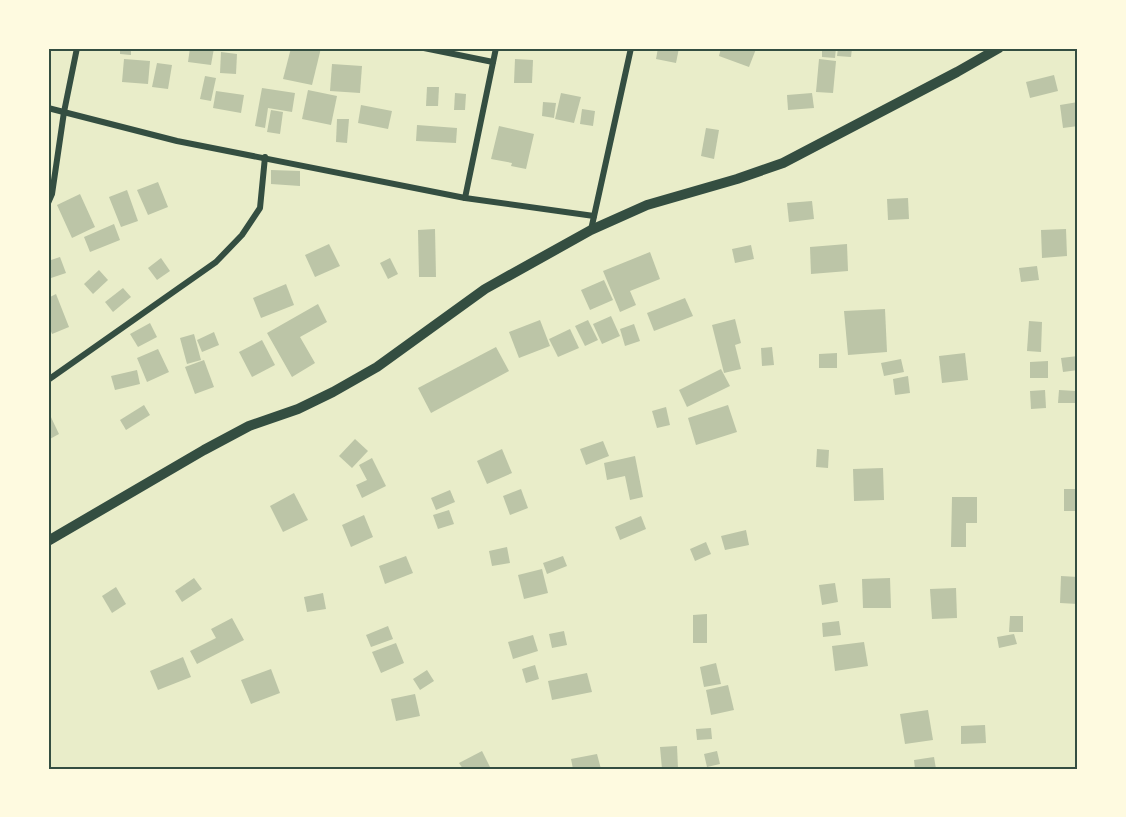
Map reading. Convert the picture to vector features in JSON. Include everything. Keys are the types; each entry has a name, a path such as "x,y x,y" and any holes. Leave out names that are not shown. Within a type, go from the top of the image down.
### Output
{"street":[{"path":"48,203 52,194 64,112 77,48"},
{"path":"423,48 494,63"},
{"path":"465,198 496,48"},
{"path":"591,230 631,48"},
{"path":"48,541 240,431 298,409 377,367 485,289 591,230 647,205 783,163 999,48"},
{"path":"48,108 177,141 465,198 594,216"},
{"path":"48,380 216,262 231,248 260,208 265,157"}],"building":[{"path":"120,48 131,48 131,55 120,54"},
{"path":"190,48 214,48 211,65 188,62"},
{"path":"291,48 321,48 312,85 283,79"},
{"path":"658,48 679,48 676,63 656,59"},
{"path":"721,48 756,49 749,67 719,56"},
{"path":"822,48 836,48 835,58 822,57"},
{"path":"838,48 852,48 851,57 837,56"},
{"path":"221,52 237,54 236,74 220,73"},
{"path":"124,59 150,61 148,84 122,82"},
{"path":"515,59 533,60 532,83 514,83"},
{"path":"819,59 836,61 833,93 816,92"},
{"path":"157,63 172,65 168,89 152,87"},
{"path":"332,64 362,66 360,93 330,91"},
{"path":"1054,75 1058,91 1030,98 1026,82"},
{"path":"205,76 216,78 211,101 200,99"},
{"path":"427,87 439,87 438,106 426,106"},
{"path":"262,88 295,93 292,112 268,108 265,128 255,126"},
{"path":"308,90 337,96 331,125 302,119"},
{"path":"216,91 244,95 241,113 213,108"},
{"path":"455,93 466,94 465,110 454,110"},
{"path":"561,93 581,97 574,123 555,119"},
{"path":"812,93 814,108 788,110 787,95"},
{"path":"543,102 556,103 554,118 542,116"},
{"path":"1078,102 1078,126 1063,128 1060,105"},
{"path":"361,105 392,111 388,129 358,123"},
{"path":"582,109 595,111 593,126 580,124"},
{"path":"271,110 283,112 280,134 267,132"},
{"path":"337,119 349,119 347,143 336,142"},
{"path":"417,125 457,128 456,143 416,141"},
{"path":"499,126 534,134 526,169 511,166 512,163 491,159"},
{"path":"706,128 719,130 714,159 701,156"},
{"path":"271,170 300,171 300,186 271,184"},
{"path":"158,182 168,207 148,215 137,190"},
{"path":"127,190 138,221 121,227 109,197"},
{"path":"80,194 95,227 72,238 57,205"},
{"path":"908,198 909,219 888,220 887,199"},
{"path":"812,201 814,219 789,222 787,203"},
{"path":"114,224 120,240 90,252 84,237"},
{"path":"435,229 436,277 419,277 418,230"},
{"path":"1066,229 1067,256 1042,258 1041,230"},
{"path":"329,244 340,266 315,277 305,255"},
{"path":"847,244 848,271 811,274 810,247"},
{"path":"751,245 754,259 735,263 732,249"},
{"path":"650,252 660,279 630,291 636,305 620,312 603,271"},
{"path":"60,257 66,273 48,279 48,261"},
{"path":"161,258 170,271 157,280 148,268"},
{"path":"390,258 398,274 388,279 380,263"},
{"path":"1037,266 1039,280 1021,282 1019,268"},
{"path":"99,270 108,280 93,294 84,284"},
{"path":"604,280 613,300 590,310 581,290"},
{"path":"286,284 294,305 261,318 253,298"},
{"path":"123,288 131,297 113,312 105,302"},
{"path":"56,294 69,327 52,334 48,324 48,298"},
{"path":"685,298 693,316 654,331 647,313"},
{"path":"318,304 327,322 300,337 315,363 292,377 267,333"},
{"path":"885,309 887,352 848,355 844,311"},
{"path":"611,316 620,336 602,344 593,324"},
{"path":"735,319 741,343 735,345 741,369 724,373 712,325"},
{"path":"540,320 550,346 519,358 509,332"},
{"path":"588,320 598,340 585,346 575,326"},
{"path":"1029,321 1042,322 1041,352 1027,351"},
{"path":"150,323 157,337 138,347 130,334"},
{"path":"634,324 640,341 625,346 620,329"},
{"path":"570,329 579,348 558,357 549,339"},
{"path":"214,332 219,345 202,352 197,340"},
{"path":"194,334 201,360 187,364 180,338"},
{"path":"262,340 275,365 252,377 239,352"},
{"path":"496,347 509,371 431,413 418,388"},
{"path":"772,347 774,365 762,366 761,348"},
{"path":"158,349 169,372 147,382 137,358"},
{"path":"837,353 837,368 819,368 819,354"},
{"path":"965,353 968,380 942,383 939,356"},
{"path":"1078,356 1078,370 1063,372 1061,358"},
{"path":"901,359 904,372 884,376 881,363"},
{"path":"204,360 214,387 195,394 185,367"},
{"path":"1048,361 1048,378 1030,378 1030,362"},
{"path":"721,369 730,386 687,407 679,390"},
{"path":"137,370 140,384 115,390 111,376"},
{"path":"908,376 910,393 895,395 893,379"},
{"path":"1045,390 1046,408 1031,409 1030,391"},
{"path":"1059,390 1076,391 1075,403 1058,403"},
{"path":"144,405 150,415 126,430 120,420"},
{"path":"728,405 737,432 696,445 688,418"},
{"path":"666,407 670,425 657,428 652,411"},
{"path":"48,411 59,434 48,440"},
{"path":"355,439 368,451 352,468 339,456"},
{"path":"603,441 609,456 586,465 580,449"},
{"path":"502,449 512,473 487,484 477,461"},
{"path":"817,449 829,450 828,468 816,467"},
{"path":"635,456 643,497 630,500 625,476 607,480 604,463"},
{"path":"372,458 386,486 362,498 356,485 367,480 359,465"},
{"path":"883,468 884,500 854,501 853,469"},
{"path":"521,489 528,508 510,515 503,496"},
{"path":"1064,489 1078,489 1078,511 1064,511"},
{"path":"450,490 455,502 436,510 431,498"},
{"path":"294,493 308,520 283,532 270,506"},
{"path":"952,497 977,497 977,523 966,523 966,547 951,547"},
{"path":"449,510 454,524 438,529 433,515"},
{"path":"364,515 373,537 351,547 342,525"},
{"path":"641,516 646,529 620,540 615,527"},
{"path":"746,530 749,545 725,550 721,536"},
{"path":"706,542 711,554 695,561 690,549"},
{"path":"507,547 510,563 492,566 489,551"},
{"path":"406,556 413,573 385,584 379,566"},
{"path":"563,556 567,566 547,574 543,563"},
{"path":"542,569 548,593 524,599 518,575"},
{"path":"1061,576 1078,577 1078,604 1060,603"},
{"path":"194,578 202,589 182,602 175,591"},
{"path":"890,578 891,608 863,608 862,579"},
{"path":"835,583 838,602 822,605 819,585"},
{"path":"116,587 126,604 112,613 102,596"},
{"path":"956,588 957,618 932,619 930,589"},
{"path":"323,593 326,609 307,612 304,597"},
{"path":"707,614 707,643 693,643 693,615"},
{"path":"1010,616 1023,616 1023,632 1009,632"},
{"path":"232,618 244,640 197,664 190,651 216,638 211,629"},
{"path":"839,621 841,635 823,637 822,623"},
{"path":"388,626 393,639 371,647 366,635"},
{"path":"564,631 567,645 552,648 549,634"},
{"path":"1014,634 1017,644 999,648 997,637"},
{"path":"533,635 538,651 513,659 508,642"},
{"path":"864,642 868,666 835,671 832,646"},
{"path":"396,643 404,663 381,673 372,652"},
{"path":"183,657 191,677 158,690 150,671"},
{"path":"716,663 721,684 704,687 700,667"},
{"path":"535,665 539,679 526,683 522,669"},
{"path":"271,669 280,693 251,704 241,680"},
{"path":"427,670 434,681 420,690 413,679"},
{"path":"587,673 592,692 552,700 548,681"},
{"path":"728,685 734,710 711,715 706,690"},
{"path":"415,694 420,716 396,721 391,699"},
{"path":"928,710 933,740 905,744 900,714"},
{"path":"985,725 986,743 961,744 961,726"},
{"path":"711,728 712,739 697,740 696,729"},
{"path":"677,746 678,769 662,769 660,747"},
{"path":"482,751 491,769 463,769 459,763"},
{"path":"717,751 720,764 707,767 704,754"},
{"path":"597,754 601,769 573,769 571,759"},
{"path":"934,757 936,769 915,769 914,760"}]}
